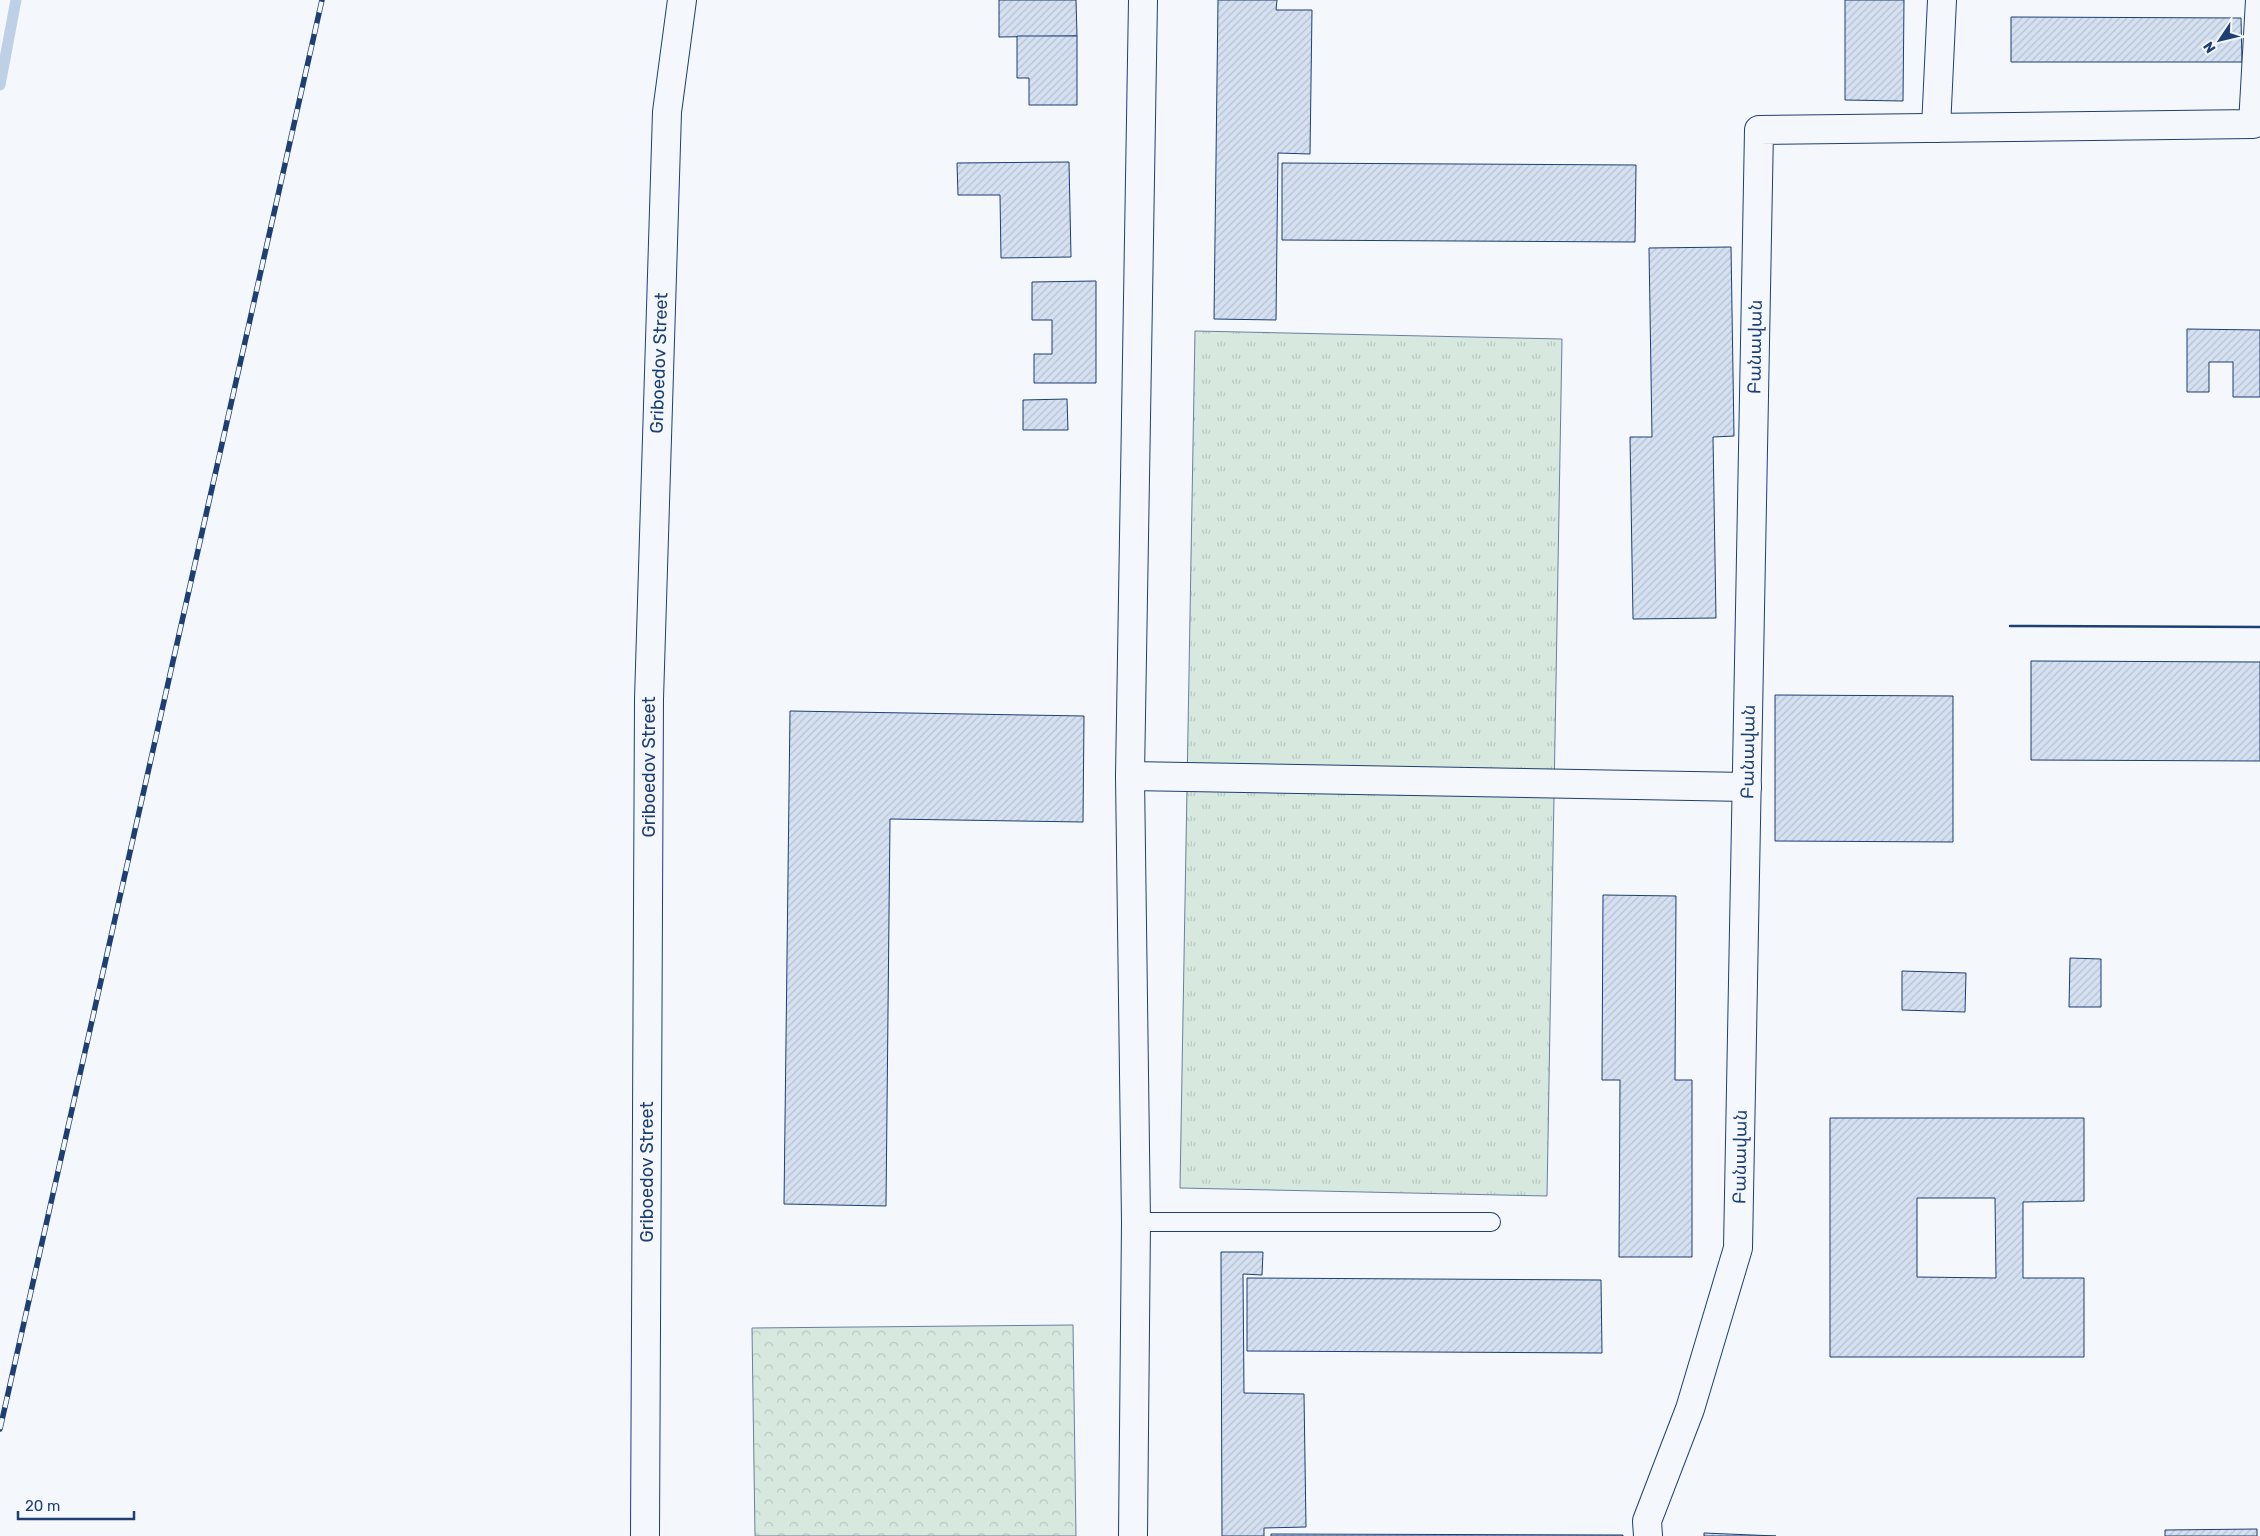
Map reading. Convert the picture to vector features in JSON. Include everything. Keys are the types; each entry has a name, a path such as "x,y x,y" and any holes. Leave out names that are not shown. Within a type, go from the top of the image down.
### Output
{"street":[{"name":"Griboedov Street","path":"645,1536 649,699 667,112 682,0"},
{"path":"1133,1536 1136,1222 1130,776 1143,0"},
{"path":"1942,0 1936,128 2257,125 2260,0"},
{"name":"Բանավան","path":"1648,1536 1647,1521 1690,1409 1738,1248 1759,130 1936,128"},
{"path":"1130,776 1747,788"}],"lane":[{"path":"1136,1222 1491,1222"}],"green space":[{"path":"1195,331 1562,339 1547,1196 1180,1188"},
{"path":"1073,1325 1076,1536 755,1536 752,1328"}],"building":[{"path":"999,0 1076,0 1077,36 999,37"},
{"path":"1218,0 1277,0 1276,10 1312,10 1310,154 1278,153 1276,320 1214,319"},
{"path":"1845,0 1904,0 1903,101 1845,100"},
{"path":"2011,17 2241,18 2242,62 2011,62"},
{"path":"1017,36 1077,36 1077,105 1029,105 1029,78 1017,78"},
{"path":"1069,162 1071,257 1001,258 1000,195 958,195 957,163"},
{"path":"1282,163 1636,165 1635,242 1282,240"},
{"path":"1731,247 1734,436 1713,437 1716,618 1633,619 1630,437 1652,437 1649,248"},
{"path":"1096,281 1096,383 1034,383 1034,354 1052,354 1052,320 1032,320 1032,282"},
{"path":"2187,329 2260,330 2260,397 2233,397 2233,362 2209,362 2209,392 2187,392"},
{"path":"1067,399 1068,430 1023,430 1023,400"},
{"path":"2031,661 2260,662 2260,761 2031,760"},
{"path":"1775,695 1953,696 1953,842 1775,841"},
{"path":"790,711 1084,716 1083,822 890,819 886,1206 784,1204"},
{"path":"1603,895 1676,896 1675,1080 1692,1080 1692,1257 1619,1257 1620,1080 1602,1080"},
{"path":"2070,958 2101,959 2101,1007 2069,1007"},
{"path":"1902,971 1966,973 1965,1012 1902,1010"},
{"path":"1830,1118 2084,1118 2084,1201 2023,1202 2023,1278 2084,1278 2084,1357 1830,1357","holes":["1917,1198 1995,1198 1996,1278 1917,1277"]},
{"path":"1221,1252 1263,1252 1262,1275 1243,1274 1244,1393 1304,1394 1306,1527 1264,1528 1264,1536 1222,1536"},
{"path":"1247,1278 1601,1280 1602,1353 1247,1351"},
{"path":"2257,1529 2257,1536 2165,1536 2165,1530"},
{"path":"1704,1533 1776,1536 1704,1536"},
{"path":"1271,1534 1623,1535 1623,1536 1271,1536"}],"waterway":[{"path":"0,85 16,0"}],"railway":[{"path":"0,1429 322,0"}],"wall":[{"path":"2010,626 2260,627"}]}
